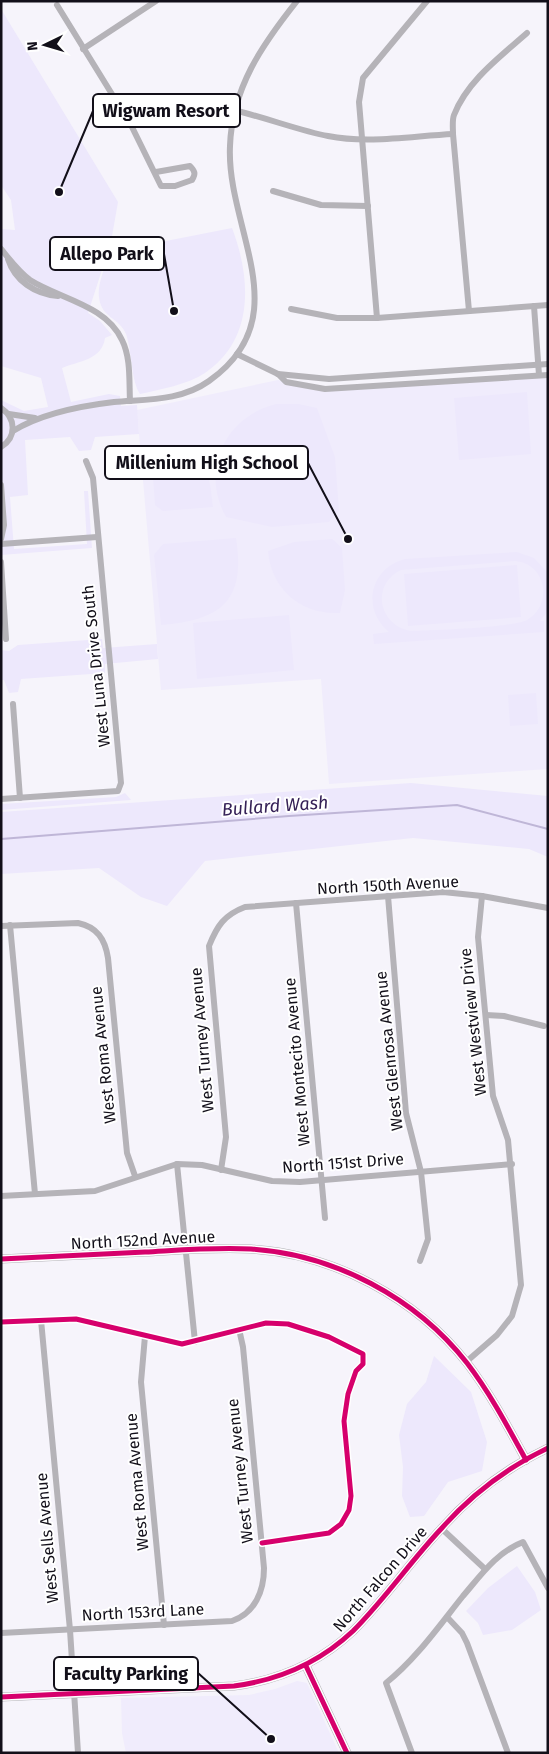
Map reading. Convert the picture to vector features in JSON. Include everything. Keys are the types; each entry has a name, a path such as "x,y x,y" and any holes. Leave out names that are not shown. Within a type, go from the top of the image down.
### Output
{"street":[{"path":"83,49 156,1"},
{"path":"13,431 36,418 100,404 172,397 192,391 222,371 237,354 251,322 255,287 231,178 230,145 235,110 245,79 256,56 297,1"},
{"path":"377,318 359,102 363,78 427,1"},
{"path":"56,5 131,125 156,172 161,186 175,186 192,180 195,175 195,170 190,166 156,172"},
{"path":"470,311 453,134 453,116 463,98 492,64 527,33"},
{"path":"131,125 160,111 186,105 235,110 329,137 362,140 453,134"},
{"path":"273,191 321,205 368,206"},
{"path":"1,249 17,276 36,287 98,313 109,322 119,334 126,354 130,401"},
{"path":"534,306 539,375"},
{"path":"291,310 336,318 377,318 548,306"},
{"path":"237,354 278,374 286,382 316,388 364,387 548,375"},
{"path":"278,374 329,379 548,364"},
{"path":"364,377 364,387"},
{"path":"1,408 8,414 36,418"},
{"path":"1,455 2,446 11,437 13,431 8,414"},
{"name":"West Luna Drive South","path":"20,798 118,791 121,783 118,731 97,538 93,478 86,461"},
{"path":"1,485 4,525 1,539"},
{"path":"1,544 97,538"},
{"path":"1,562 6,639"},
{"path":"1,800 20,798 13,704"},
{"name":"North 150th Avenue","path":"230,913 245,907 443,892 482,896 548,908"},
{"name":"West Glenrosa Avenue","path":"388,896 406,1113 421,1172 428,1239 420,1260"},
{"name":"West Westview Drive","path":"466,1362 503,1328 512,1316 519,1295 521,1274 512,1164 508,1140 493,1096 478,926 482,896"},
{"name":"West Montecito Avenue","path":"296,903 326,1218"},
{"name":"West Turney Avenue","path":"221,1170 226,1137 209,946 216,928 230,913"},
{"name":"West Roma Avenue","path":"10,925 78,923 86,925 97,932 103,939 108,958 127,1153 135,1176"},
{"path":"1,926 10,925 36,1194"},
{"path":"486,1015 504,1016 544,1026"},
{"path":"177,1164 195,1342"},
{"name":"North 151st Drive","path":"1,1196 95,1190 118,1185 135,1176 177,1164 202,1165 272,1181 322,1180 512,1164"},
{"name":"North 152nd Avenue","path":"1,1259 186,1250 266,1250 302,1258 348,1272 384,1291 417,1313 440,1334 466,1362 485,1389 526,1460"},
{"path":"1,1322 76,1319 182,1344 266,1323 288,1324 329,1337 362,1354 363,1364 356,1371 348,1394 344,1421 351,1496 349,1510 341,1524 329,1533 262,1542"},
{"name":"West Sells Avenue","path":"41,1320 70,1630 72,1693 78,1753"},
{"name":"West Turney Avenue","path":"239,1329 243,1347 262,1542 264,1584 252,1608"},
{"name":"West Roma Avenue","path":"145,1336 141,1382 164,1625"},
{"name":"North Falcon Drive","path":"1,1697 234,1686 272,1679 306,1666 338,1645 370,1614 442,1528 483,1490 526,1460 548,1448"},
{"path":"442,1528 485,1569"},
{"path":"412,1753 386,1683 405,1668 485,1569 507,1548 523,1542 548,1588"},
{"name":"North 153rd Lane","path":"1,1633 232,1622 241,1618 252,1608"},
{"path":"447,1617 462,1633 468,1643 508,1753"},
{"path":"306,1666 347,1753"}],"shaded area":[{"path":"1,9 118,202 111,242 88,313 100,321 112,335 105,338 99,351 89,359 62,368 71,402 109,394 120,396 121,406 137,405 139,434 95,437 91,450 79,451 70,437 25,440 28,495 10,497 14,549 87,544 84,491 88,491 92,548 1,555 1,400 24,411 48,407 41,378 1,366 1,229 15,230 11,200 1,185"},
{"path":"232,228 243,267 245,287 241,325 233,343 221,359 198,377 174,386 140,394 133,374 126,334 120,324 107,314 100,304 101,280 110,252"},
{"path":"548,377 548,769 329,784 321,679 161,690 137,410 278,380 310,389"},
{"path":"527,392 531,454 459,460 454,398"},
{"path":"276,404 298,404 317,408 335,457 339,511 329,522 272,527 226,517 219,499 216,482 217,464 222,448 230,433 243,421 258,411"},
{"path":"170,447 183,449 199,459 208,474 213,507 163,511 155,505 151,449"},
{"path":"236,538 237,577 232,592 225,603 214,612 199,618 161,625 154,555 163,544"},
{"path":"332,539 342,548 345,590 340,613 311,609 300,604 290,596 281,587 275,576 270,564 268,551 294,542"},
{"path":"517,552 534,558 548,573 548,611 540,621 544,621 544,632 374,644 373,634 389,632 380,623 375,612 373,590 377,580 384,571 393,564 405,559","holes":["515,561 531,567 537,573 543,586 542,603 539,608 532,617 518,623 411,631 400,628 392,621 382,604 385,585 391,577 401,570"]},
{"path":"517,565 521,617 408,626 404,574"},
{"path":"289,615 294,670 197,679 193,623"},
{"path":"102,639 103,648 157,644 158,659 105,664 105,673 21,679 18,692 9,693 4,680 1,680 1,650 9,651 18,645"},
{"path":"536,693 538,724 510,726 508,695"},
{"path":"411,783 548,796 548,857 529,849 413,838 205,861 167,906 141,897 99,868 1,874 1,812"},
{"path":"125,793 131,800 1,810 1,804 116,797"},
{"path":"434,1356 471,1392 487,1442 482,1471 448,1482 424,1516 410,1517 402,1496 403,1467 399,1435 407,1404 426,1382"},
{"path":"517,1566 535,1592 541,1610 512,1630 483,1635 478,1623 466,1611 488,1588"},
{"path":"297,1681 307,1683 339,1753 126,1753 122,1733 121,1698 249,1695 275,1689"}],"waterway":[{"name":"Bullard Wash","path":"1,839 289,816 457,805 548,829"}],"cycle path":[{"path":"1,1259 238,1248 282,1253 313,1260 342,1270 398,1300 423,1318 446,1340 467,1363 483,1386 526,1460"},
{"path":"1,1322 76,1319 182,1344 266,1323 288,1324 329,1337 363,1354 363,1364 356,1371 348,1394 344,1421 351,1496 349,1510 341,1524 329,1533 262,1543"},
{"path":"1,1697 234,1686 267,1679 298,1668 327,1652 353,1631 464,1505 504,1473 548,1448"},
{"path":"306,1666 347,1753"}],"place":[{"name":"Wigwam Resort","path":"59,192"},
{"name":"Allepo Park","path":"174,311"},
{"name":"Millenium High School","path":"348,539"},
{"name":"Faculty Parking","path":"271,1739"}]}
